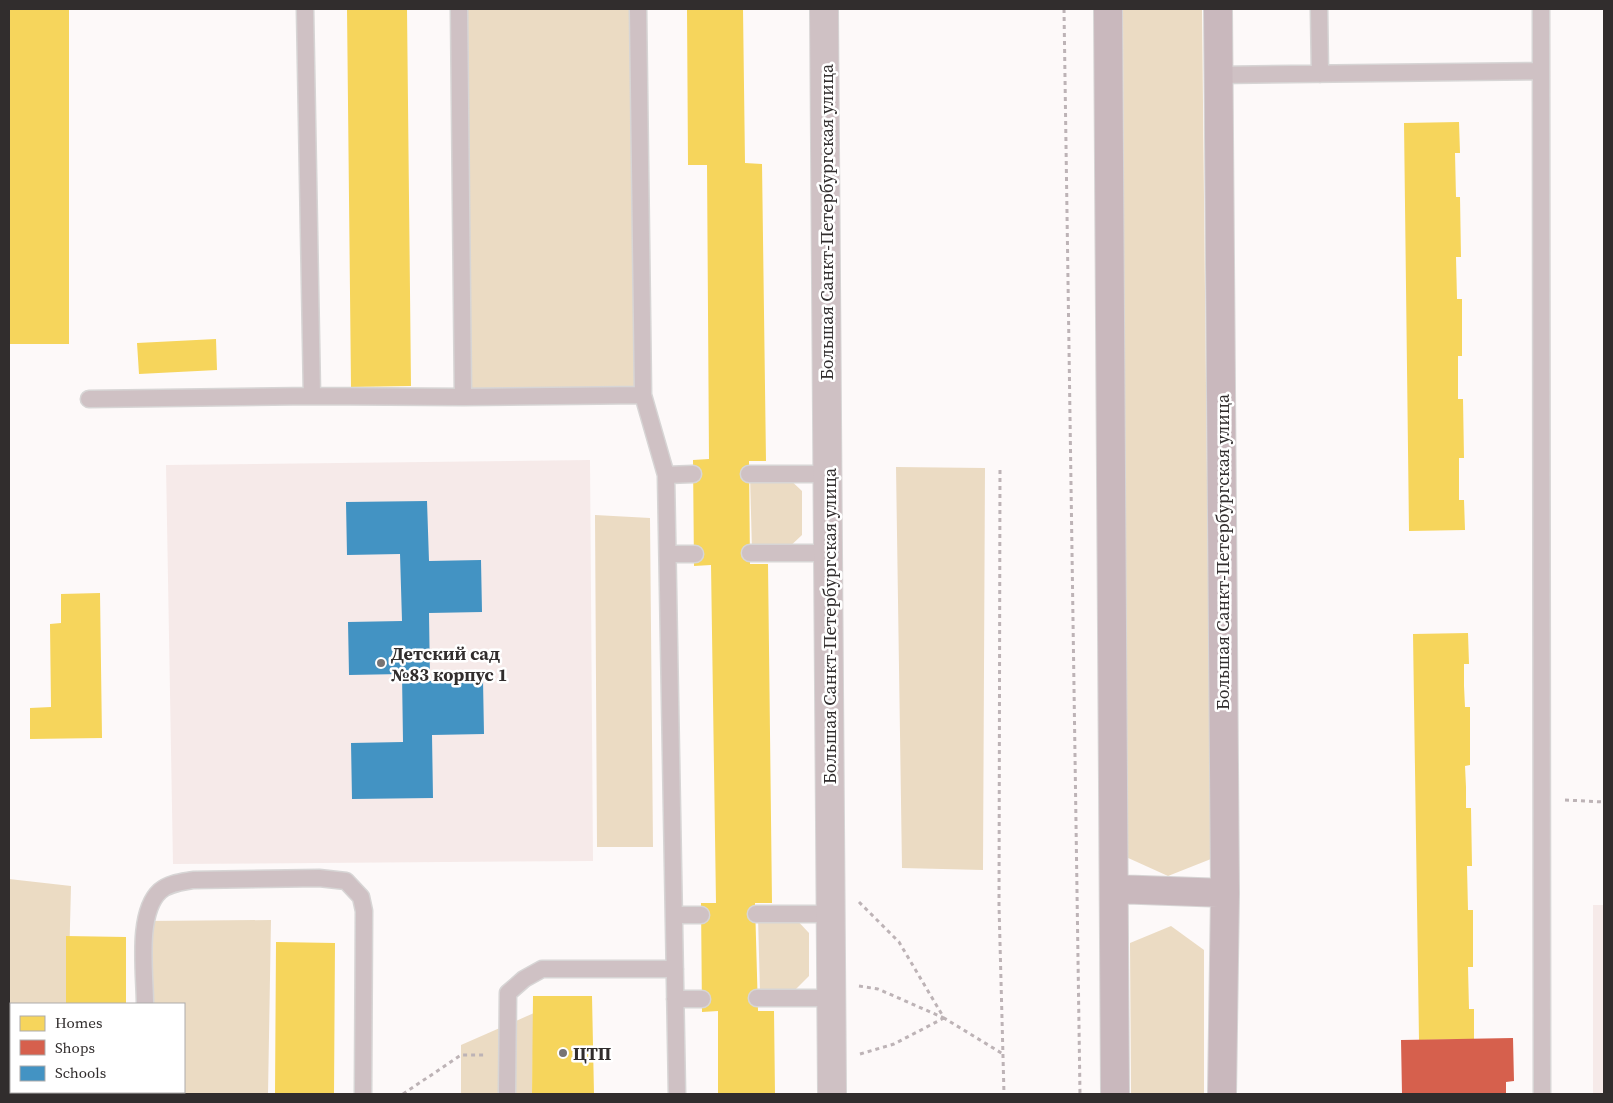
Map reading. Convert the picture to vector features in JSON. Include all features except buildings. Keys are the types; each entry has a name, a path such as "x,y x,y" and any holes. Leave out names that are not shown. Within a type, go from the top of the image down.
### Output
{"main road":[{"path":"1108,9 1115,1094"},
{"name":"Большая Санкт-Петербургская улица","path":"1218,9 1225,893 1222,1094"},
{"path":"1114,889 1225,893"}],"street":[{"name":"Большая Санкт-Петербургская улица","path":"824,9 832,1094"}],"lane":[{"path":"305,9 312,396"},
{"path":"459,9 462,397"},
{"path":"638,9 643,394 666,475 677,1094"},
{"path":"1319,9 1320,74"},
{"path":"1541,9 1542,1094"},
{"path":"1219,75 1541,71"},
{"path":"89,399 643,394"},
{"path":"666,475 693,474"},
{"path":"749,474 828,474"},
{"path":"750,553 829,552"},
{"path":"668,554 694,554"},
{"path":"145,1003 144,930 149,907 160,891 174,883 193,880 319,878 346,881 361,897 364,910 363,1094"},
{"path":"756,914 830,914"},
{"path":"674,915 701,915"},
{"path":"507,1094 508,993 524,979 542,969 674,969"},
{"path":"758,998 831,990"},
{"path":"675,999 702,999"}],"path":[{"path":"1064,9 1080,1094"},
{"path":"1000,470 999,905 1004,1094"},
{"path":"1542,800 1604,802"},
{"path":"830,874 900,942 944,1018"},
{"path":"831,990 878,989 944,1018 1003,1054"},
{"path":"831,1062 894,1044 944,1018"},
{"path":"404,1094 461,1055 507,1055"}],"shaded area":[{"path":"459,9 638,9 643,395 463,397"},
{"path":"1123,9 1202,9 1211,859 1168,876 1126,857"},
{"name":"Детский сад №83 корпус 1","path":"590,460 593,861 173,864 166,465"},
{"path":"896,467 985,468 983,870 902,868"},
{"path":"750,475 786,476 802,491 802,535 785,551 752,551"},
{"path":"595,515 650,518 653,847 597,847"},
{"path":"9,879 71,886 68,1003 10,1003 10,1093 67,1094 9,1094"},
{"path":"1593,905 1604,905 1604,1094 1593,1094"},
{"path":"758,917 794,917 809,933 809,976 793,992 760,992"},
{"path":"271,920 268,1094 146,1094 185,1093 185,1003 146,1003 146,921"},
{"path":"1171,926 1204,950 1204,1094 1131,1094 1130,943"},
{"path":"534,1013 532,1094 461,1094 461,1045"}],"place":[{"name":"Детский сад №83 корпус 1","path":"381,663"},
{"name":"ЦТП","path":"563,1053"}]}
